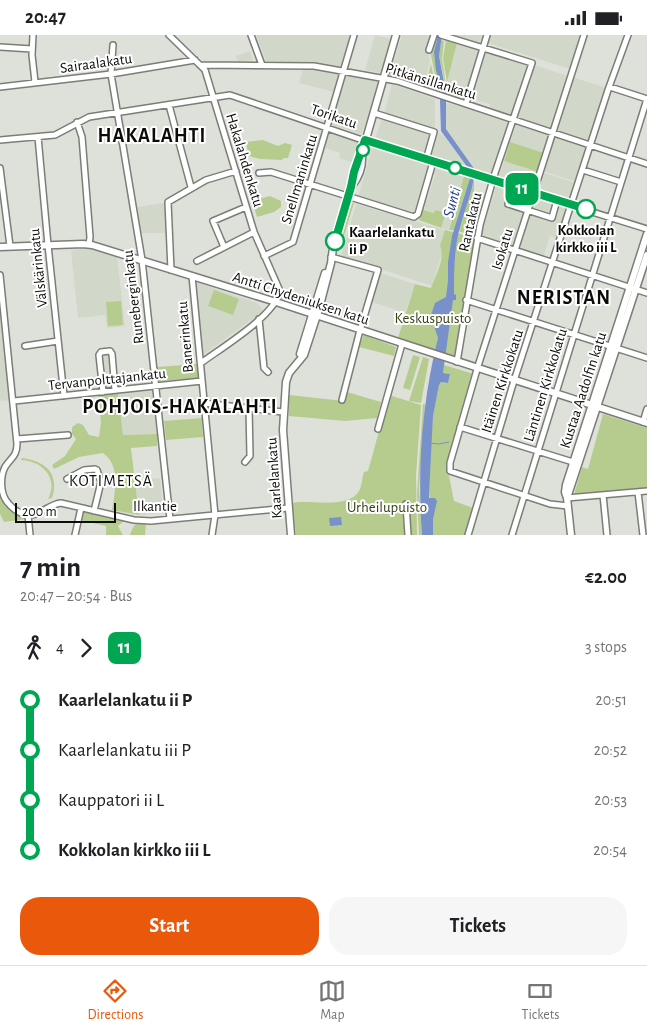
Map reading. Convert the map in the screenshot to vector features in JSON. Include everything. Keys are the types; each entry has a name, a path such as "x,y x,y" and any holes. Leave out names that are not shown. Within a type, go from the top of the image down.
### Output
{"main road":[{"name":"Kaarlelankatu","path":"291,535 284,412 287,379 304,355 331,263 354,172 374,113 396,35"},
{"name":"Kustaa Aadolfin katu","path":"570,535 565,487 576,463 632,288 647,233"},
{"name":"Antti Chydeniuksen katu","path":"0,247 89,244 276,302 645,423"},
{"name":"Kustaa Aadolfin katu","path":"632,288 647,255"}],"street":[{"path":"33,35 32,49 36,82"},
{"name":"Hakalahdenkatu","path":"169,35 200,65 208,77 254,232 279,288 276,302"},
{"path":"251,35 262,65"},
{"name":"Snellmaninkatu","path":"264,256 293,242 354,35"},
{"path":"429,50 434,35"},
{"path":"443,35 484,47"},
{"path":"466,104 488,35"},
{"name":"Isokatu","path":"483,482 450,471 450,463 477,369 584,35"},
{"name":"Itäinen Kirkkokatu","path":"468,535 496,439 590,146 628,35"},
{"name":"Runeberginkatu","path":"113,45 111,74 142,260 170,519"},
{"path":"0,47 32,49"},
{"name":"Rantakatu","path":"457,362 477,238 493,180 532,63 484,47"},
{"name":"Sairaalakatu","path":"0,87 111,74 195,60"},
{"name":"Pitkänsillankatu","path":"200,65 314,66 384,79 440,95 513,121 647,164"},
{"path":"610,87 647,99"},
{"name":"Torikatu","path":"0,140 59,133 89,117 213,97 232,96 426,160 647,229"},
{"name":"Läntinen Kirkkokatu","path":"512,535 647,99"},
{"path":"168,105 191,187"},
{"path":"374,113 434,132 426,160"},
{"path":"77,122 82,137 89,244"},
{"name":"Välskärinkatu","path":"38,137 64,395"},
{"path":"260,173 270,172 415,217 418,215 433,162"},
{"path":"0,168 10,246"},
{"path":"583,170 621,182"},
{"path":"171,269 168,201 206,180 236,171"},
{"path":"514,186 508,204 552,218 557,200"},
{"path":"224,247 213,221 246,207"},
{"path":"197,261 254,232"},
{"path":"477,238 647,293"},
{"path":"331,257 378,270 342,400"},
{"path":"0,275 17,441 16,455 5,466 2,473 1,490 4,499 11,506 18,512 28,515 30,535"},
{"name":"Banerinkatu","path":"192,276 215,515 212,535"},
{"path":"466,300 647,358"},
{"path":"200,363 259,319 276,302"},
{"path":"259,319 264,368 268,371"},
{"path":"25,346 58,341"},
{"path":"378,429 402,344"},
{"path":"102,392 99,355 105,351 110,351 112,354 115,390"},
{"name":"Tervanpolttajankatu","path":"14,401 202,381"},
{"path":"204,403 284,412"},
{"path":"245,462 250,456 249,408"},
{"path":"645,423 647,409"},
{"path":"460,427 576,463"},
{"path":"17,441 68,435"},
{"path":"67,479 84,471 97,470 101,481 94,511"},
{"path":"483,482 550,504 568,506"},
{"path":"567,498 647,491"},
{"path":"638,492 643,535"},
{"path":"603,495 607,535"},
{"name":"Ilkantie","path":"28,515 39,513 57,503 143,521 288,508"},
{"path":"406,504 408,535"},
{"path":"75,535 81,508"}],"shaded area":[{"path":"256,35 353,35 342,67 316,63 266,61"},
{"path":"375,35 391,39 381,73 365,70"},
{"path":"402,35 426,35 433,37 428,50 430,61 424,86 390,74"},
{"path":"455,35 483,35 479,43"},
{"path":"491,35 581,35 570,69 488,43"},
{"path":"457,43 480,50 464,97 462,98 449,94 447,82"},
{"path":"250,51 253,60 238,62 236,56"},
{"path":"488,51 527,64 511,115 490,107 490,104 472,99"},
{"path":"534,65 568,76 551,131 517,120"},
{"path":"303,69 317,69 339,73 334,92 299,83"},
{"path":"345,74 378,81 368,119 361,134 332,125"},
{"path":"572,77 607,88 589,143 555,132"},
{"path":"392,84 435,99 435,129 384,114"},
{"path":"446,103 469,108 509,122 490,176 475,170 446,129"},
{"path":"382,118 432,133 426,155 375,139"},
{"path":"516,125 549,135 544,153 510,142"},
{"path":"329,132 360,143 354,163 339,158 340,153 325,148"},
{"path":"438,133 443,135 469,168 430,156"},
{"path":"553,136 588,147 577,182 542,171"},
{"path":"372,148 429,165 414,212 358,197"},
{"path":"504,161 538,172 532,189 498,179"},
{"path":"435,168 463,176 464,179 448,230 441,228 446,213 436,210 433,213 422,206 424,200 427,200 435,175 433,172"},
{"path":"541,172 576,183 570,202 535,191"},
{"path":"497,183 531,193 514,248 480,237"},
{"path":"534,195 568,205 559,239 550,236 543,257 517,249"},
{"path":"166,204 168,233 140,233 137,207"},
{"path":"356,204 445,230 441,246 443,250 432,286 341,256"},
{"path":"89,249 117,257 125,326 107,328 105,315 78,318 71,250"},
{"path":"380,273 415,284 405,313 372,302"},
{"path":"193,281 257,303 264,311 200,357"},
{"path":"0,308 10,400 0,401"},
{"path":"102,354 110,354 114,386 103,387"},
{"path":"152,390 157,434 123,435 118,393"},
{"path":"160,478 163,513 139,515 135,480"}],"green space":[{"path":"434,37 437,39 437,71 442,91 438,90 430,50"},
{"path":"441,40 444,41 442,59 447,93 439,56"},
{"path":"446,40 457,43 447,82 443,59"},
{"path":"431,64 436,89 425,86"},
{"path":"263,140 278,146 285,143 292,145 288,158 282,160 260,159 249,156 246,142"},
{"path":"510,142 544,153 538,172 504,161"},
{"path":"464,176 470,178 454,230 449,230"},
{"path":"474,179 474,201 464,233 458,231"},
{"path":"270,196 281,201 281,207 274,212 257,217 252,201"},
{"path":"350,202 354,203 340,249 336,248"},
{"path":"424,207 424,210 433,213 436,210 446,213 441,228 419,220"},
{"name":"Keskuspuisto","path":"445,230 476,238 456,356 398,338 415,284 431,288 441,261 442,251 440,246"},
{"path":"214,290 239,299 233,315 208,306"},
{"path":"121,301 123,325 108,326 106,302"},
{"path":"364,335 396,347 394,356 359,347"},
{"path":"413,355 420,357 410,390 403,388"},
{"path":"423,357 429,359 421,403 409,401"},
{"path":"197,364 198,378 159,381 157,367"},
{"path":"444,365 474,374 448,471 454,501 473,508 466,535 433,535 429,471 433,416 439,384 441,382 448,383 450,374 443,373"},
{"path":"347,392 381,402 377,418 345,421 289,416 289,395 344,401"},
{"path":"118,393 123,435 157,434 157,446 131,448 139,515 112,510 115,472 109,458 103,453 79,457 54,469 52,465 65,456 76,439 72,434 72,427 78,423 83,425 89,435 99,437 101,422 98,396"},
{"name":"Urheilupuisto","path":"389,395 421,405 416,475 417,535 296,535 292,503 337,502 354,497 359,491 364,472 368,471"},
{"path":"423,404 425,404 419,489 422,535 419,535 417,494"},
{"path":"603,414 647,428 647,488 575,495 582,467 588,469"},
{"path":"202,418 203,437 166,440 164,421"},
{"path":"22,458 38,462 49,470 54,482 52,498 48,499 52,485 47,472 36,464 21,460"},
{"path":"0,496 5,506 27,519 4,522 0,514"},
{"path":"86,511 125,520 118,526 123,535 106,535 106,526 80,520 81,514"},
{"path":"139,523 146,523 145,535 130,535 134,526"}],"water":[{"path":"438,35 442,35 439,56 446,93 446,129 475,170 456,246 454,294 456,295 456,300 453,300 443,373 450,374 448,383 441,382 439,385 433,416 429,498 435,498 437,501 433,519 433,535 422,535 420,486 422,436 428,386 438,338 434,326 435,323 430,318 435,303 446,297 452,236 471,172 441,131 440,101 442,91 436,70 434,52"},
{"path":"341,517 342,525 330,526 329,518"}],"waterway":[{"path":"430,443 449,442"}],"bus line":[{"name":"11","path":"335,241 358,158 362,152 365,140 586,209"}],"place":[{"name":"Kokkolan kirkko iii L","path":"586,209"},
{"name":"Kaarlelankatu ii P","path":"335,241"}],"district":[{"name":"HAKALAHTI","path":"152,135"},
{"name":"NERISTAN","path":"564,297"},
{"name":"POHJOIS-HAKALAHTI","path":"180,406"},
{"name":"KOTIMETSÄ","path":"111,480"}],"water label":[{"name":"Sunti","path":"451,202"}]}
